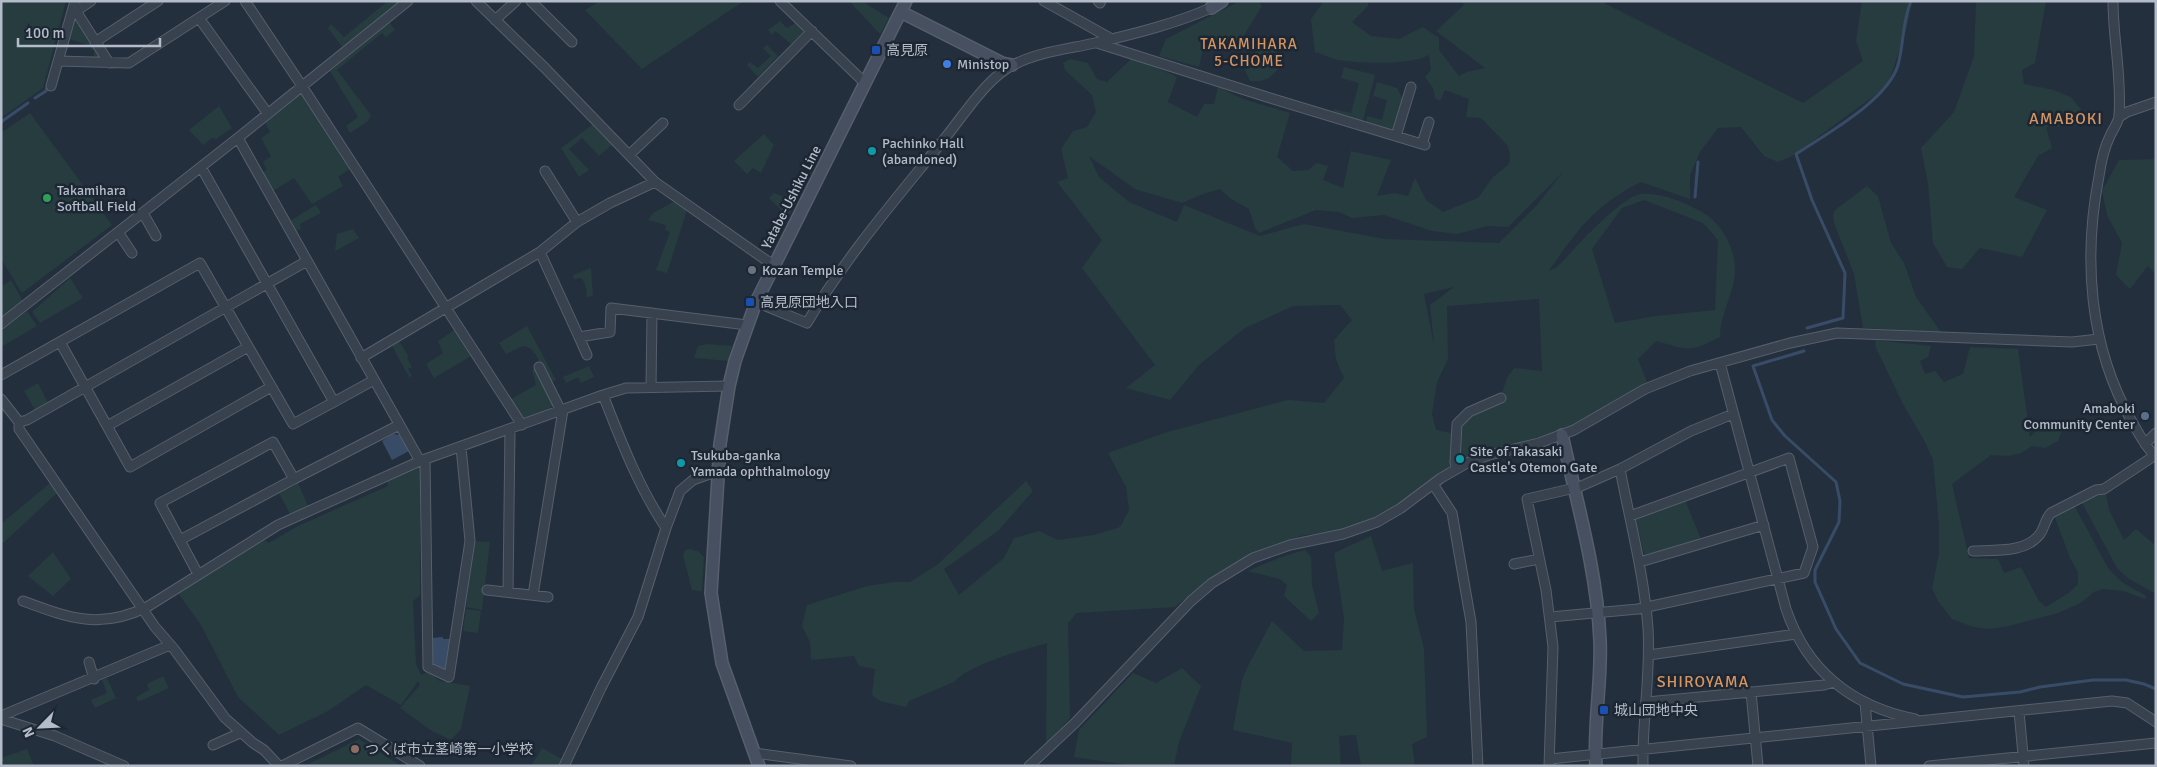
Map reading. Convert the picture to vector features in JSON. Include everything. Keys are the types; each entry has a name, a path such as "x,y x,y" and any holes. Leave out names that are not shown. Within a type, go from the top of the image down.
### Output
{"main road":[{"name":"Yatabe-Ushiku Line","path":"759,766 722,663 713,614 711,574 718,471 729,386 747,325 773,265 906,1"},
{"path":"1210,8 1222,1"},
{"path":"901,12 1002,63 1012,65"},
{"path":"1562,435 1591,570 1598,613 1600,676 1596,760"}],"street":[{"path":"75,7 91,1"},
{"path":"95,42 158,1"},
{"path":"58,61 124,64 132,62 224,1"},
{"path":"245,1 522,425"},
{"path":"1,324 238,138 408,1"},
{"path":"476,1 655,182 773,265"},
{"path":"495,20 516,1"},
{"path":"531,1 572,42"},
{"path":"780,1 865,83"},
{"path":"1044,1 1110,38"},
{"path":"1973,551 2026,546 2042,532 2047,517 2051,512 2096,490 2104,490 2155,457 2145,444 2117,393 2099,339 2091,293 2096,191 2104,154 2119,117 2113,1"},
{"path":"75,7 95,42 110,63"},
{"path":"52,86 75,7"},
{"path":"756,302 807,323 836,277 896,200 986,87 1012,65 1048,53 1097,43 1181,20 1210,8"},
{"path":"199,18 268,114"},
{"path":"740,105 812,32"},
{"path":"1097,43 1424,145 1429,122"},
{"path":"1396,136 1411,87"},
{"path":"2119,117 2127,112 2156,102"},
{"path":"629,155 663,124"},
{"path":"238,138 399,425 422,460 428,667 449,677 470,541 461,447"},
{"path":"201,167 334,402"},
{"path":"545,171 577,222"},
{"path":"361,358 540,252 577,222 610,203 655,182"},
{"path":"143,213 156,236"},
{"path":"118,232 132,253"},
{"path":"540,252 587,355"},
{"path":"19,422 27,420 307,261"},
{"path":"1,375 200,263 293,424 374,380"},
{"path":"579,337 610,332 611,308 747,325"},
{"path":"651,387 652,313"},
{"path":"1028,766 1075,724 1184,608 1212,583 1238,566 1273,550 1343,534 1377,522 1406,505 1456,468 1478,459 1562,435 1587,424 1665,380 1790,343 1837,333 2072,342 2099,339"},
{"path":"60,342 130,467 271,387"},
{"path":"108,426 248,347"},
{"path":"1720,363 1778,579 1796,634 1810,658 1850,695 1865,703 1922,721"},
{"path":"533,595 562,411 539,367"},
{"path":"23,601 68,617 82,619 104,620 142,609 278,525 422,460 626,388 729,386"},
{"path":"603,395 637,478 666,528"},
{"path":"1456,468 1454,462 1457,424 1469,412 1501,398"},
{"path":"1,399 19,422 19,428 142,609 225,718 240,733 264,750 280,766 358,728 420,766"},
{"path":"1733,414 1691,431 1620,469 1573,488 1527,499 1550,618 1554,671 1550,762 1596,760 1644,749 2120,701 2156,722"},
{"path":"180,540 399,425"},
{"path":"508,592 510,429"},
{"path":"2145,444 2156,433"},
{"path":"198,574 160,503 273,442 294,479"},
{"path":"1550,618 1646,607 1804,573 1813,547 1789,458 1630,516"},
{"path":"1620,469 1640,562 1646,607 1649,655 1643,766"},
{"path":"564,766 601,688 638,617 666,528 680,491 688,483 718,471"},
{"path":"1433,484 1452,513 1471,622 1478,766"},
{"path":"1640,562 1764,525"},
{"path":"1514,564 1539,559"},
{"path":"487,590 548,597"},
{"path":"1649,655 1796,634"},
{"path":"1,718 170,645"},
{"path":"89,662 94,679"},
{"path":"1647,702 1834,682"},
{"path":"1751,692 1758,766"},
{"path":"1865,703 1871,766"},
{"path":"2019,711 2024,766"},
{"path":"1,718 55,736 124,766"},
{"path":"213,745 240,733"},
{"path":"1928,766 2156,743"},
{"path":"754,753 851,766"}],"green space":[{"path":"1,1 66,1 43,88 1,118"},
{"path":"388,1 401,1 343,48 328,28 331,24 344,37"},
{"path":"600,1 744,1 642,69 585,10"},
{"path":"849,1 866,1 865,3 889,18 880,34"},
{"path":"1258,1 1262,6 1238,45 1220,50 1214,38 1205,41 1199,67 1159,56 1166,39 1236,3"},
{"path":"1324,1 1368,1 1368,6 1352,22 1371,36 1399,39 1423,27 1439,38 1439,50 1459,76 1485,68 1436,31 1464,5 1461,1 1600,1 1803,103 1863,61 1856,41 1862,1 1912,1 1907,27 1889,82 1882,90 1792,156 1778,162 1764,156 1741,127 1718,128 1700,152 1690,175 1690,199 1641,182 1625,190 1599,209 1588,220 1568,243 1549,271 1559,265 1606,217 1634,196 1648,194 1664,196 1679,201 1700,211 1713,220 1724,234 1732,250 1735,276 1722,319 1720,337 1695,348 1682,348 1656,341 1638,359 1647,382 1577,423 1530,440 1484,452 1458,462 1390,509 1360,524 1335,531 1300,536 1254,552 1215,575 1175,607 1077,613 1068,623 1070,718 1046,745 1047,643 972,669 954,682 909,701 906,707 880,701 872,695 875,669 859,666 854,656 811,660 810,642 802,626 807,605 867,586 910,582 937,565 1026,481 1033,491 998,531 944,569 959,595 1004,558 1014,538 1039,531 1058,540 1094,535 1120,527 1129,510 1126,487 1108,453 1167,432 1288,400 1324,403 1344,378 1336,360 1334,340 1352,320 1340,305 1293,306 1245,328 1199,365 1170,400 1126,388 1155,365 1082,268 1102,240 1057,182 1068,178 1061,149 1073,131 1087,127 1096,112 1092,95 1065,70 1063,63 1070,59 1088,63 1097,79 1107,82 1133,57 1177,77 1168,102 1197,117 1204,104 1214,104 1218,87 1243,99 1290,113 1277,157 1293,171 1308,170 1317,163 1328,166 1323,180 1343,188 1351,151 1391,160 1377,196 1395,193 1408,196 1415,178 1426,200 1443,212 1478,198 1493,177 1509,164 1508,146 1481,118 1466,117 1469,99 1445,90 1440,101 1435,98 1433,88 1425,77 1431,70 1429,55 1410,61 1397,62 1371,63 1337,60 1315,52 1311,19","holes":["1089,156 1135,189 1182,203 1220,189 1231,199 1249,209 1255,228 1259,233 1316,210 1339,212 1352,218 1384,215 1432,231 1457,234 1488,226 1508,227 1563,172 1537,205 1499,243 1385,239 1304,224 1260,236 1184,205 1177,222 1129,202 1099,177","1644,200 1703,223 1718,240 1715,310 1656,316 1615,323 1592,249 1622,208","1454,287 1430,305 1434,345 1424,294","1539,299 1542,371 1514,368 1507,378 1501,396 1455,424 1452,433 1436,430 1432,414 1437,382 1448,359 1447,306"]},
{"path":"1976,1 2046,1 2035,63 2022,70 2024,84 2054,90 2071,97 2089,120 2076,126 2046,127 2052,148 2038,156 2014,197 2047,210 2022,257 1980,248 1962,269 1947,267 1933,243 1928,184 1921,148 1954,112 1974,56"},
{"path":"780,21 787,28 797,22 806,30 791,44 775,31 772,35 768,30"},
{"path":"74,22 78,22 100,54 96,60 94,59 94,50 91,49 91,46 69,39"},
{"path":"389,22 395,30 386,37 382,33 337,70 371,115 368,121 350,133 346,126 358,117 330,71"},
{"path":"767,45 778,56 758,77 747,65 750,62 758,68 771,56 763,48"},
{"path":"1274,49 1284,59 1278,69 1267,79 1250,81 1245,70 1256,51"},
{"path":"1344,67 1375,75 1363,121 1333,113 1334,109 1351,113 1359,83 1341,78"},
{"path":"1377,82 1397,88 1403,100 1395,131 1366,123 1367,116 1382,120 1387,100 1373,96"},
{"path":"303,91 350,169 338,177 343,186 312,204 294,178 273,191 263,172 267,170 263,162 271,156 261,138 270,132 265,122"},
{"path":"219,106 232,128 203,145 189,130"},
{"name":"Takamihara Softball Field","path":"30,113 112,225 22,293 1,259 1,133"},
{"path":"592,125 612,145 599,156 582,138 569,149 589,170 579,177 561,148"},
{"path":"764,134 774,145 761,173 753,168 747,174 734,161"},
{"path":"2156,159 2156,275 2148,266 2130,289 2116,275 2122,243 2107,215 2102,191 2119,160"},
{"path":"799,183 804,186 788,217 769,198 774,193 790,199"},
{"path":"1867,186 1878,196 1891,243 1904,263 1916,297 1941,332 1863,328 1854,274 1834,223 1833,215 1835,210"},
{"path":"675,201 687,210 667,273 656,270 670,232 665,230 666,225 648,220 653,213"},
{"path":"316,205 321,213 300,224 301,229 297,231 290,221"},
{"path":"353,229 359,238 335,251 337,234"},
{"path":"591,268 593,296 586,297 587,291 584,282 581,278 574,279 573,275"},
{"path":"70,278 83,298 40,323 32,312"},
{"path":"11,280 23,301 1,318 1,287"},
{"path":"27,311 37,326 1,347 1,331"},
{"path":"527,326 556,380 550,382 536,355 530,348 523,346 506,354 499,343"},
{"path":"456,329 471,356 434,378 426,364 443,353 438,341"},
{"path":"1875,340 1931,346 1928,357 1920,361 1925,374 1935,371 1944,382 1963,374 1970,347 2018,349 2030,437 2046,421 2064,425 2058,441 2045,448 2032,446 2021,453 2008,456 1991,455 1952,484 1969,558 1998,559 2004,573 2021,567 2039,601 2046,607 2070,592 2078,584 2078,572 2070,558 2054,515 2074,505 2108,568 2122,582 2146,596 2145,599 2123,591 2102,589 2094,592 2079,604 2058,613 2009,626 1990,629 1973,627 1952,619 1938,601 1932,588 1939,554 1939,525 1933,460 1903,404 1876,348"},
{"path":"399,341 409,357 407,358 412,367 408,369 412,376 409,377 391,344"},
{"path":"707,344 732,346 728,361 694,358 698,346"},
{"path":"589,366 594,377 581,383 578,377 566,383 563,377"},
{"path":"537,367 554,406 523,418 511,399 536,385 532,370"},
{"path":"38,383 48,403 35,410 24,391"},
{"path":"420,465 420,595 413,601 416,664 421,675 428,672 440,681 470,686 461,729 451,740 432,731 400,708 420,685 418,681 401,705 366,685 328,711 279,735 238,697 201,625 178,593 264,540 269,543 298,526 388,486 387,480"},
{"path":"50,483 57,493 1,545 1,524"},
{"path":"298,483 308,506 290,514 279,493"},
{"path":"2106,493 2109,510 2124,540 2136,529 2156,546 2156,594 2129,579 2117,568 2081,501"},
{"path":"1685,500 1701,539 1648,556 1644,554 1636,521 1638,518"},
{"path":"1371,536 1382,571 1413,563 1414,609 1424,649 1427,737 1412,744 1415,766 1361,766 1356,735 1339,736 1341,766 1291,766 1292,743 1233,730 1242,680 1272,621 1304,651 1342,650 1344,618 1334,553"},
{"path":"473,541 490,542 482,610 466,607"},
{"path":"691,549 699,552 704,557 702,591 692,590 683,555 685,550"},
{"path":"1305,550 1311,557 1312,585 1319,613 1311,621 1284,596 1287,585 1280,579 1248,571 1281,557"},
{"path":"53,552 71,579 53,596 28,576"},
{"path":"466,609 481,611 478,633 463,631"},
{"path":"1182,668 1201,686 1179,742 1174,766 1136,766 1074,757 1079,730 1133,673 1156,683"},
{"path":"163,676 169,688 138,702 136,697 149,690 147,684"},
{"path":"107,678 116,698 95,708 91,700 107,693 102,680"},
{"name":"つくば市立茎崎第一小学校","path":"359,739 401,766 305,766"},
{"path":"542,748 562,759 560,766 531,766"},
{"path":"27,749 34,766 5,766 1,758"}],"water":[{"path":"393,434 400,435 409,451 392,460 382,441"},
{"path":"443,637 443,639 452,639 447,669 445,671 432,664 432,638"}],"waterway":[{"path":"1807,328 1843,318 1845,273 1812,200 1796,154 1855,115 1882,91 1892,78 1898,65 1906,17 1911,1"},
{"path":"35,98 46,91 48,84"},
{"path":"1,122 28,103"},
{"path":"1695,197 1698,162"},
{"path":"1804,351 1753,366 1772,420 1785,436 1836,482 1840,501 1839,522 1815,570 1815,582 1836,629 1860,663 1903,684 1963,697 2020,692 2040,687 2093,680 2126,680 2156,689"}],"place":[{"name":"高見原","path":"876,50"},
{"name":"Ministop","path":"947,64"},
{"name":"Pachinko Hall (abandoned)","path":"872,151"},
{"name":"Takamihara Softball Field","path":"47,198"},
{"name":"Kozan Temple","path":"752,270"},
{"name":"高見原団地入口","path":"750,302"},
{"name":"Amaboki Community Center","path":"2145,416"},
{"name":"Site of Takasaki Castle's Otemon Gate","path":"1460,459"},
{"name":"Tsukuba-ganka Yamada ophthalmology","path":"681,463"},
{"name":"城山団地中央","path":"1604,710"},
{"name":"つくば市立茎崎第一小学校","path":"355,749"}],"district":[{"name":"TAKAMIHARA 5-CHOME","path":"1249,52"},
{"name":"AMABOKI","path":"2066,118"},
{"name":"SHIROYAMA","path":"1703,681"}]}
